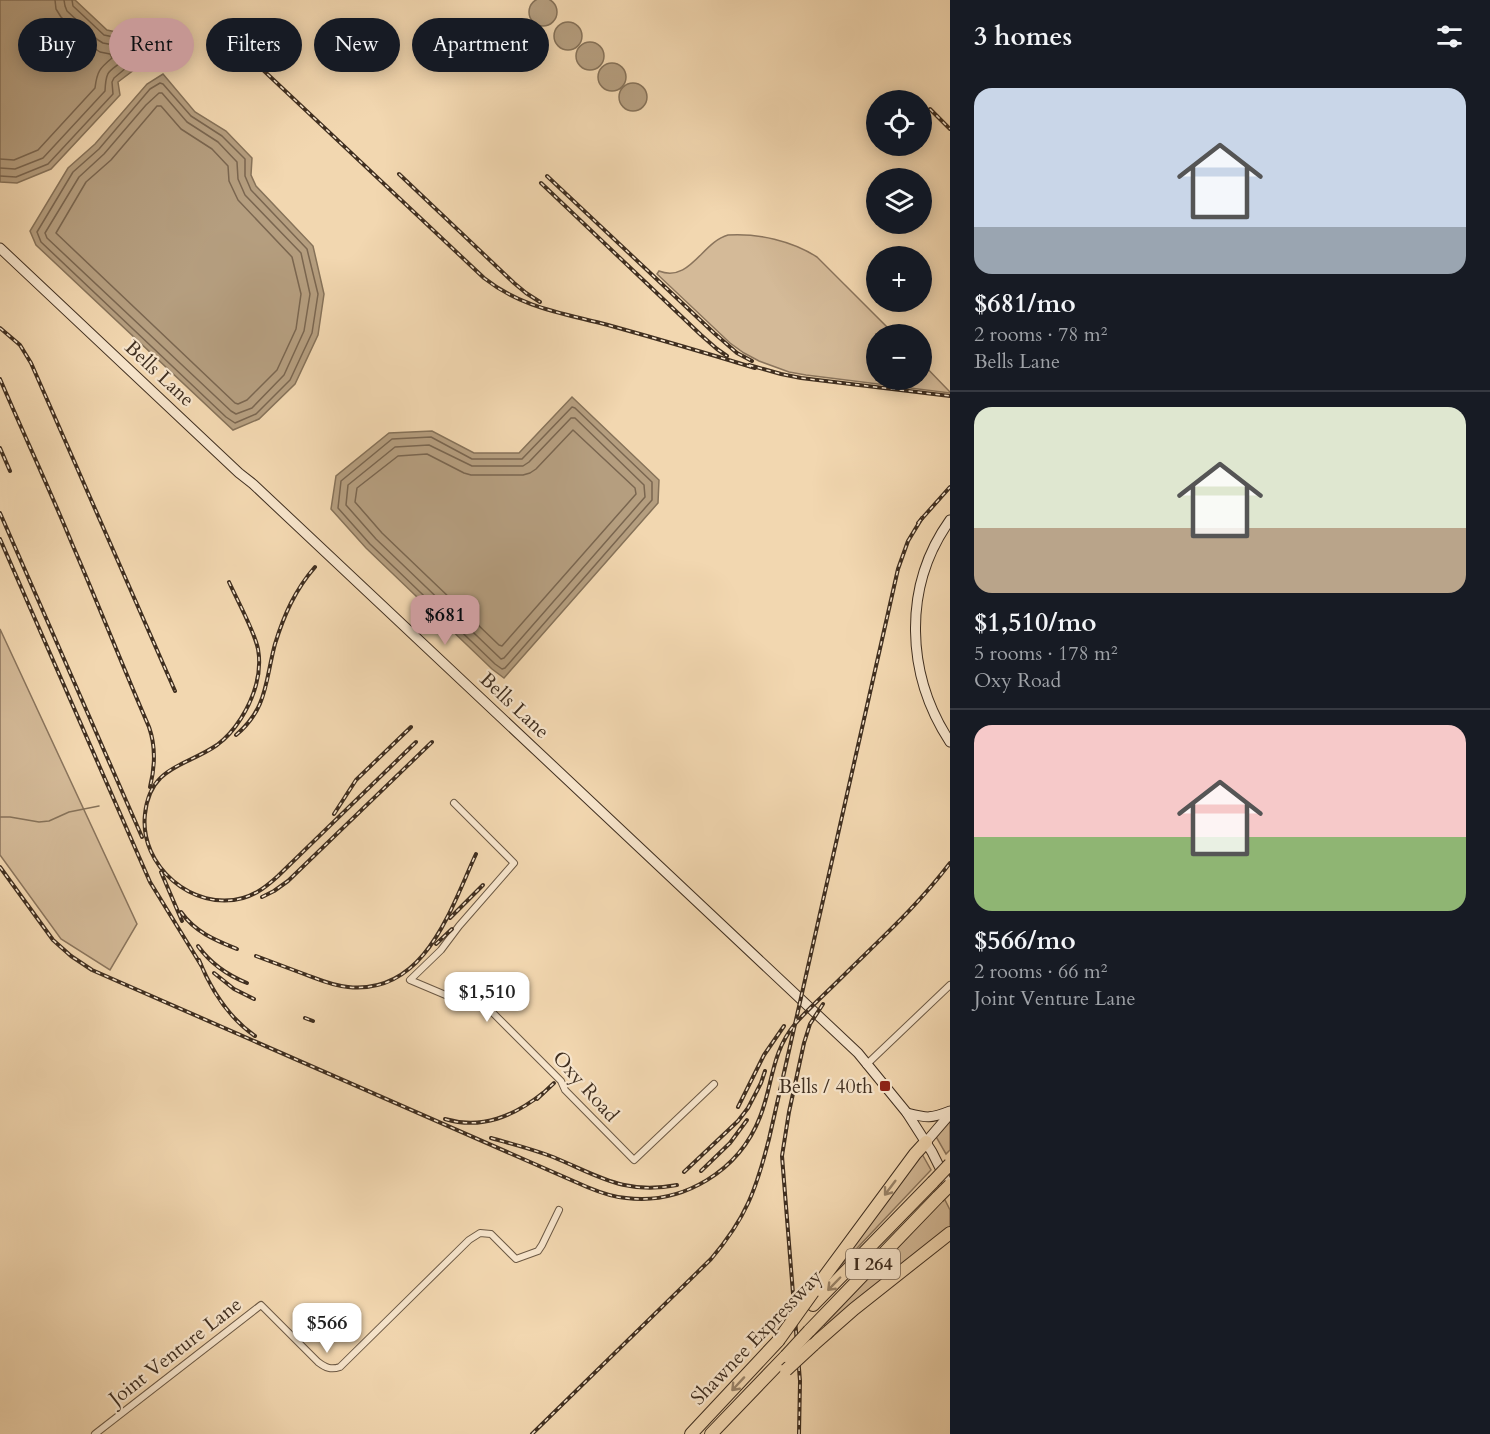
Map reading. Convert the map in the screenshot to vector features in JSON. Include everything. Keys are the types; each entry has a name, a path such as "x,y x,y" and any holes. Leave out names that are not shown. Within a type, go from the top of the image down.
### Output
{"highway":[{"path":"778,1341 908,1163 926,1142"},
{"name":"Shawnee Expressway","path":"691,1434 950,1164"},
{"name":"Shawnee Expressway","path":"711,1434 950,1186"},
{"path":"740,1403 786,1370 854,1309 948,1237"}],"street":[{"name":"Bells Lane","path":"0,248 858,1053 907,1113 950,1186"},
{"path":"950,520 937,543 922,579 916,629 917,660 927,696 934,715 950,742"},
{"name":"Oxy Road","path":"454,803 514,863 441,950 410,980 455,999 486,1006 561,1081 565,1090 587,1114 634,1160 714,1084"},
{"path":"867,1065 950,985"},
{"path":"907,1113 935,1117 950,1113"},
{"path":"926,1142 950,1113"},
{"name":"Joint Venture Lane","path":"95,1434 261,1305 318,1362 327,1368 334,1369 340,1366 469,1240 480,1233 491,1234 516,1259 538,1251 559,1210"}],"shaded area":[{"path":"728,235 751,235 774,239 817,257 866,306 866,312 872,312 884,324 866,324 866,382 789,372 759,361 730,343 657,274 659,271 670,273 688,267 719,239"},
{"path":"932,373 950,392 926,390 932,390"},
{"path":"0,629 137,924 110,970 61,939 0,855"},
{"path":"950,1121 950,1150 946,1154 935,1135"},
{"path":"922,1154 931,1170 825,1282"},
{"path":"944,1198 950,1210 950,1227 826,1327 824,1325"}],"water":[{"path":"538,-1 548,-1 553,2 557,12 553,22 549,24 549,18 531,18 529,12 533,2"},
{"path":"0,0 75,0 94,18 18,18 18,72 97,72 97,21 109,30 109,72 131,72 118,82 120,95 51,169 17,183 0,182"},
{"path":"568,22 578,26 582,36 578,46 568,50 558,46 554,36 558,26"},
{"path":"590,42 600,46 604,56 600,66 590,70 580,66 576,56 580,46"},
{"path":"612,63 622,67 626,77 622,87 612,91 602,87 598,77 602,67"},
{"path":"163,74 195,112 226,131 252,158 251,175 256,186 313,246 324,294 318,335 295,384 259,419 233,430 36,245 30,231 68,168 95,144 147,84"},
{"path":"633,83 643,87 647,97 643,107 633,111 623,107 619,97 623,87"},
{"path":"572,397 659,480 658,503 504,678 366,548 331,509 336,476 389,433 432,431 474,453 519,453"}],"waterway":[{"path":"0,817 39,822 49,821 69,812 99,806"}],"railway":[{"path":"265,72 484,278 498,288 543,308 755,368"},
{"path":"932,111 950,129"},
{"path":"399,174 514,283 540,302"},
{"path":"547,176 714,333 737,353 752,361"},
{"path":"541,183 701,335 727,356"},
{"path":"0,328 20,345 31,363 175,691"},
{"path":"749,365 801,378 950,396"},
{"path":"0,379 149,727 154,757 150,787"},
{"path":"0,448 10,471"},
{"path":"918,523 950,487"},
{"path":"0,513 142,837"},
{"path":"532,1434 711,1259 733,1230 754,1189 769,1139 898,569 908,541 922,518"},
{"path":"0,539 150,882 201,965"},
{"path":"236,735 254,715 260,704 282,623 296,594 315,567"},
{"path":"229,582 256,641 259,658 257,681 246,710 224,740 171,770 154,786 148,798 145,833 160,867 173,881 188,891 206,898 224,901 243,898 257,892 278,876 416,742"},
{"path":"334,814 356,780 411,727"},
{"path":"262,897 288,881 432,742"},
{"path":"256,956 326,982 348,987 375,986 397,977 415,963 431,944 456,900 476,854"},
{"path":"0,867 53,940 92,970 587,1187 616,1197 647,1199 688,1190 723,1168 738,1153 751,1136 760,1117 781,1046 795,1024 910,910 950,863"},
{"path":"161,872 182,921"},
{"path":"450,918 483,885"},
{"path":"181,912 199,930 237,949"},
{"path":"436,944 452,929"},
{"path":"198,946 220,968 247,983"},
{"path":"199,960 221,1002 245,1029 255,1036"},
{"path":"214,973 234,989 254,999"},
{"path":"799,1434 800,1381 782,1156 804,1043 810,1024 823,1004"},
{"path":"305,1018 313,1021"},
{"path":"738,1107 764,1055 784,1026"},
{"path":"684,1172 738,1121 748,1108 765,1071"},
{"path":"537,1099 554,1083"},
{"path":"445,1119 472,1123 497,1119 521,1108 543,1093"},
{"path":"701,1171 730,1143 747,1120"},
{"path":"491,1138 545,1154 598,1177 627,1186 642,1188 677,1185"}],"place":[{"name":"Bells / 40th","path":"885,1086"}]}
